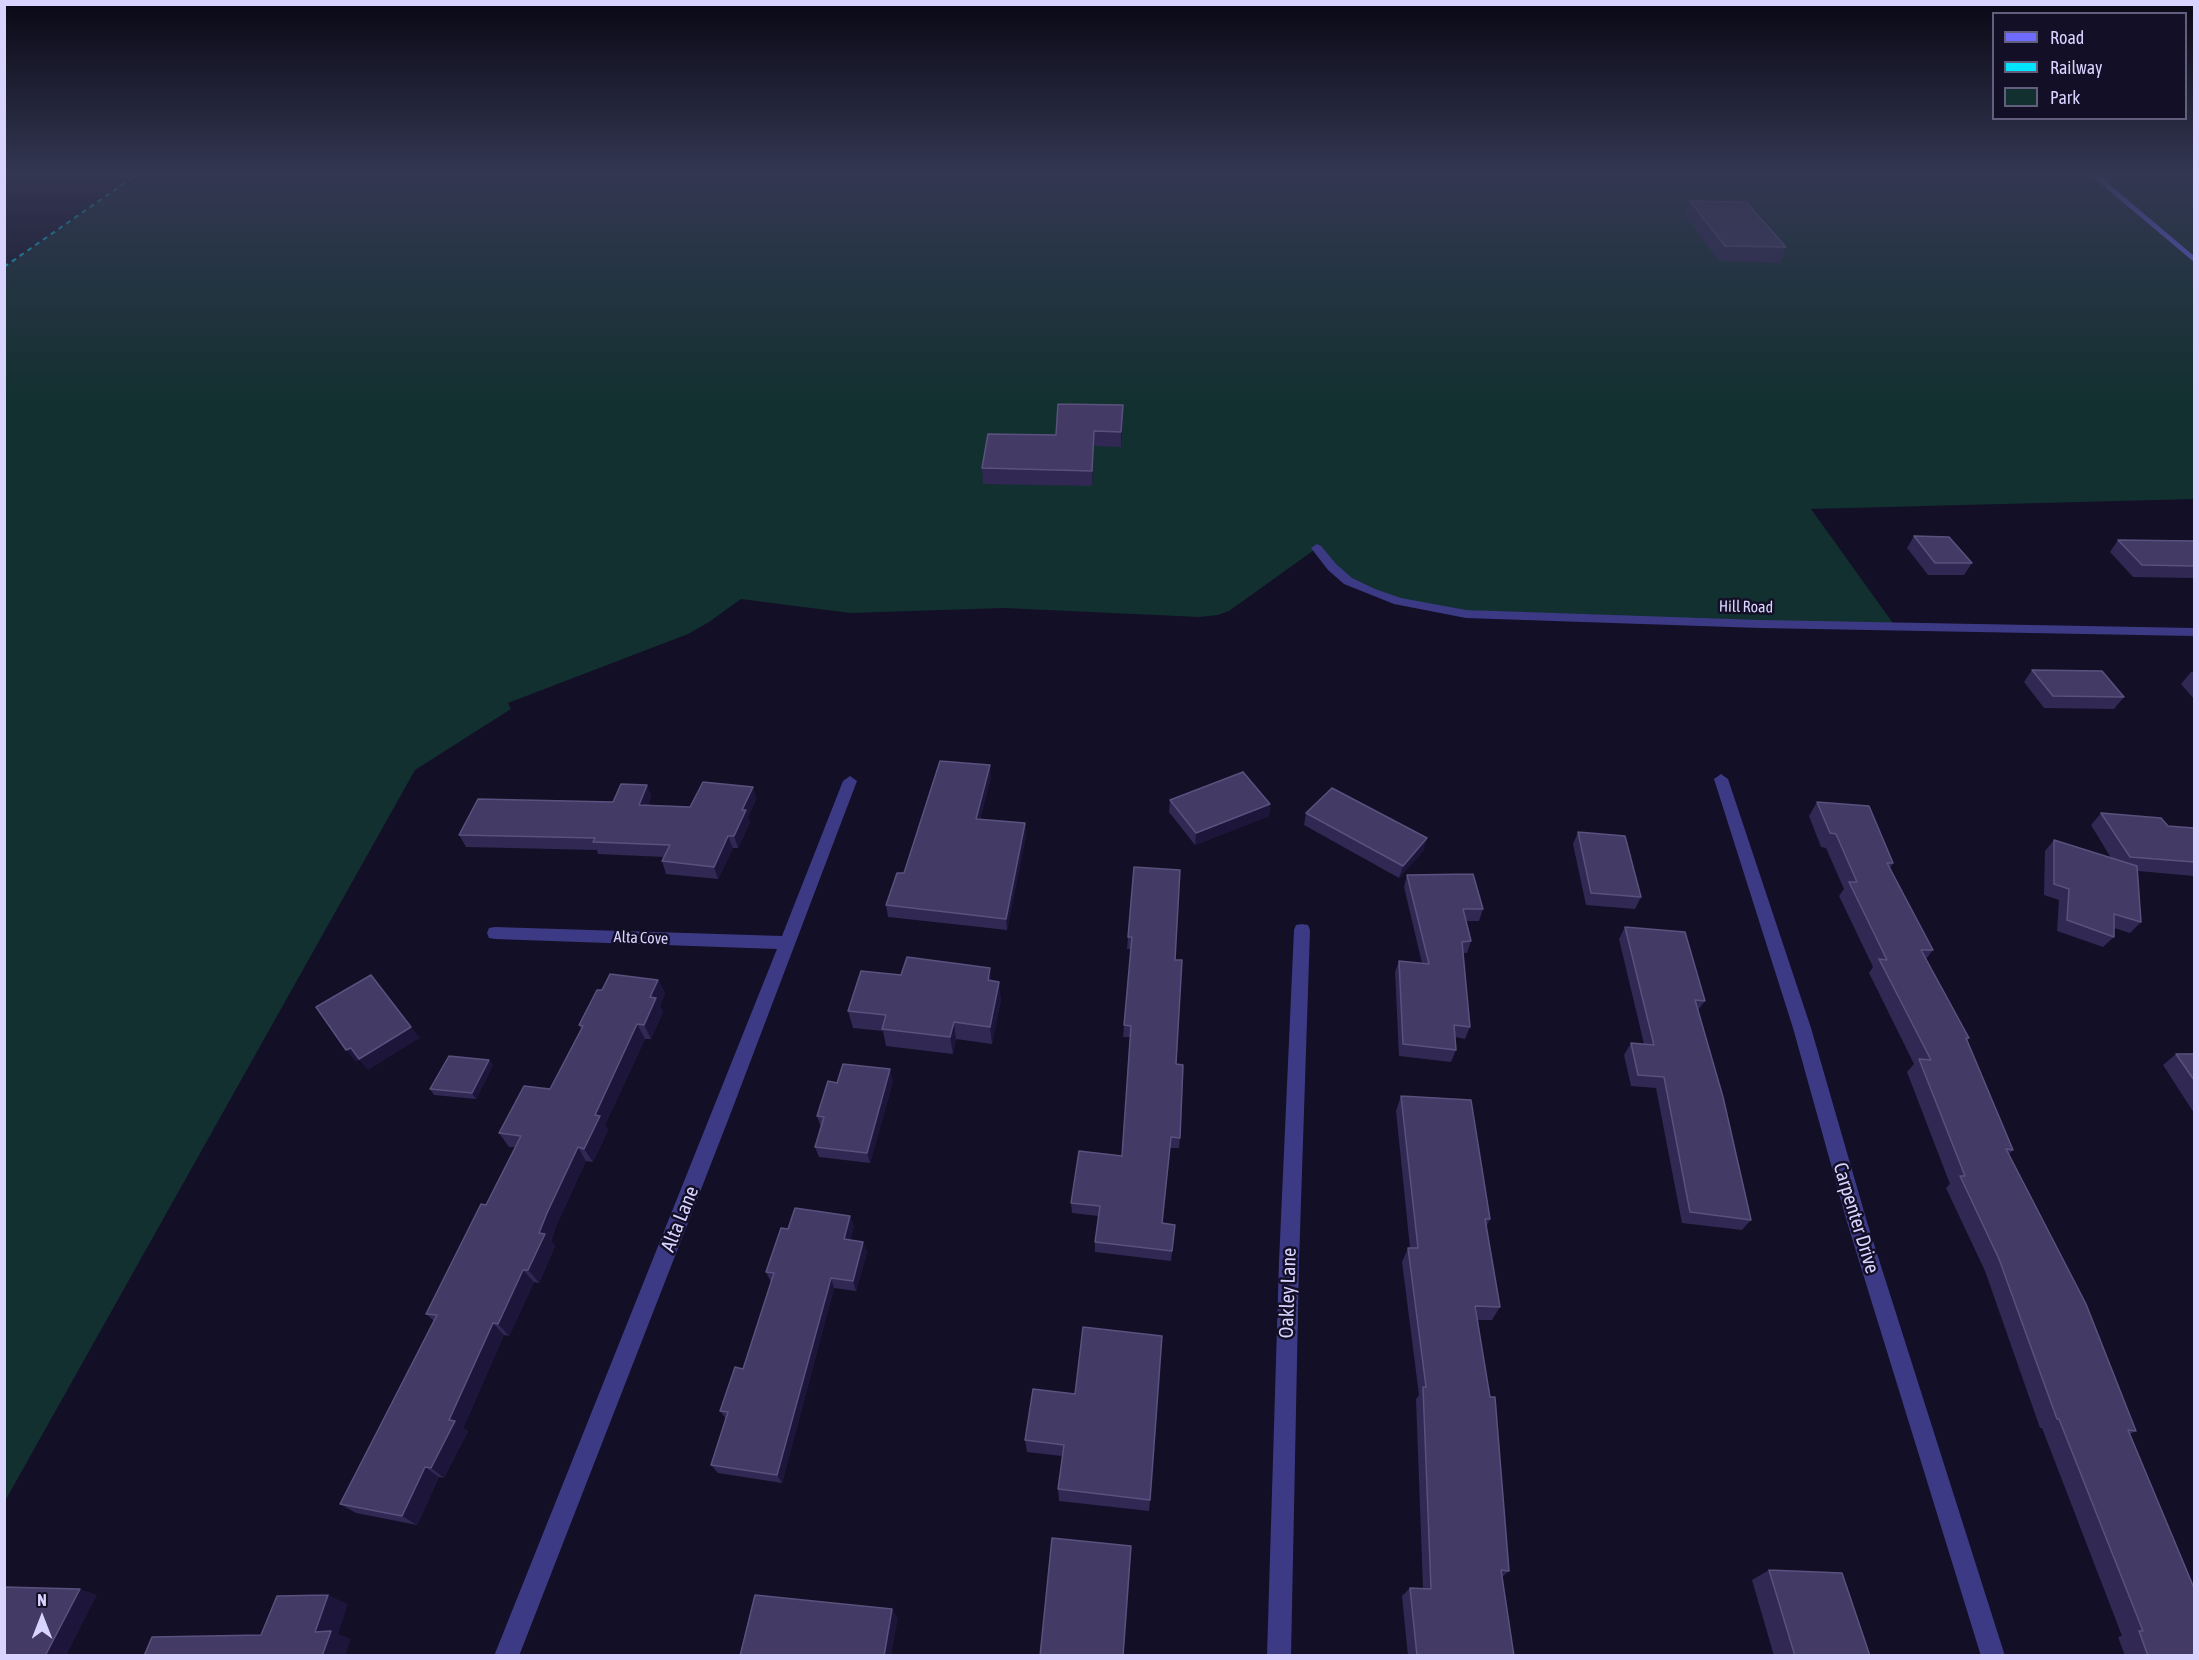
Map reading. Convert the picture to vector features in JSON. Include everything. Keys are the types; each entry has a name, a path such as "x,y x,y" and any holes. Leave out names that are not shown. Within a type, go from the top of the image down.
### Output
{"street":[{"name":"Hill Road","path":"1317,548 1332,567 1348,580 1371,592 1420,607 1466,614 1760,624 2194,632"},
{"name":"Carpenter Drive","path":"1721,779 1802,1028 1857,1222 1993,1656"},
{"name":"Alta Lane","path":"506,1656 721,1115 850,782"},
{"name":"Oakley Lane","path":"1279,1656 1289,1262 1302,930"},
{"name":"Alta Cove","path":"495,933 787,943"}],"green space":[{"path":"29,250 2194,250 2194,499 1811,509 1895,626 1431,609 1348,581 1317,548 1229,611 1199,617 1004,608 850,613 741,599 688,634 508,703 511,709 415,770 5,1501 5,267"}],"building":[{"path":"1058,404 1123,405 1121,432 1094,431 1092,471 982,468 988,434 1056,435"},
{"path":"1914,536 1949,537 1972,563 1935,563"},
{"path":"2118,540 2194,541 2194,566 2142,565"},
{"path":"2032,670 2102,671 2124,697 2053,696"},
{"path":"940,761 990,765 976,819 1025,823 1006,919 886,905 897,873 904,873"},
{"path":"1243,772 1270,804 1196,833 1170,800"},
{"path":"703,782 753,787 742,810 746,810 734,836 728,836 714,867 662,861 670,845 593,842 595,838 459,835 478,799 613,802 621,784 647,785 639,805 690,807"},
{"path":"1332,788 1427,838 1403,866 1306,813"},
{"path":"1817,802 1869,806 1893,863 1887,863 1933,950 1921,950 1969,1038 1966,1038 2013,1150 2006,1149 2086,1304 2136,1431 2128,1430 2194,1588 2194,1656 2148,1656 2139,1631 2143,1631 2059,1419 2057,1419 1999,1259 1960,1176 1965,1176 1919,1059 1931,1060 1879,959 1887,960 1849,882 1857,882 1836,834 1830,833"},
{"path":"2101,813 2161,818 2168,826 2194,828 2194,862 2130,857"},
{"path":"1578,832 1625,836 1641,897 1591,893"},
{"path":"2054,840 2137,866 2141,922 2114,914 2114,937 2067,920 2069,889 2054,884"},
{"path":"1134,867 1180,870 1175,960 1182,960 1176,1064 1183,1065 1180,1138 1171,1137 1162,1223 1175,1225 1172,1251 1095,1242 1100,1206 1071,1203 1079,1151 1122,1156 1131,1026 1124,1025 1132,937 1128,937"},
{"path":"1473,874 1483,909 1463,909 1471,941 1462,942 1470,1027 1454,1025 1456,1050 1403,1044 1399,961 1429,964 1407,875"},
{"path":"1625,927 1685,932 1705,1001 1695,1000 1723,1097 1751,1220 1690,1212 1664,1077 1638,1075 1631,1043 1654,1045"},
{"path":"907,957 990,968 988,980 999,982 990,1027 954,1022 950,1037 882,1029 886,1015 848,1011 861,971 901,975"},
{"path":"610,974 658,980 650,997 656,998 644,1025 637,1024 595,1115 600,1116 584,1149 578,1147 547,1213 539,1233 545,1234 528,1270 523,1270 498,1324 493,1323 449,1420 455,1421 431,1468 425,1467 402,1516 340,1504 437,1315 426,1314 481,1204 486,1205 521,1136 499,1133 524,1086 550,1089 583,1026 579,1025 597,990 602,990"},
{"path":"371,975 411,1027 359,1059 351,1048 346,1050 316,1007"},
{"path":"2176,1054 2194,1054 2194,1080"},
{"path":"449,1056 489,1060 472,1093 430,1089"},
{"path":"843,1064 890,1069 867,1153 815,1147 824,1117 817,1116 828,1081 837,1083"},
{"path":"1401,1096 1471,1100 1490,1219 1485,1219 1500,1307 1475,1306 1490,1397 1495,1397 1509,1571 1501,1570 1514,1656 1417,1656 1410,1588 1431,1589 1423,1387 1426,1387 1408,1248 1418,1248"},
{"path":"795,1208 850,1216 844,1239 863,1242 853,1281 831,1278 777,1475 711,1465 728,1412 720,1411 735,1367 743,1369 774,1273 766,1272 781,1228 788,1229"},
{"path":"1083,1327 1162,1336 1150,1500 1058,1489 1064,1445 1025,1440 1033,1389 1075,1394"},
{"path":"1052,1538 1131,1546 1123,1656 1040,1656"},
{"path":"1769,1570 1842,1573 1870,1656 1795,1656"},
{"path":"4,1587 80,1589 45,1656 4,1656"},
{"path":"328,1595 315,1632 331,1631 322,1656 144,1656 152,1637 261,1635 277,1596"},
{"path":"755,1595 892,1609 884,1656 740,1656"}],"railway":[{"path":"4,267 28,250"}]}
